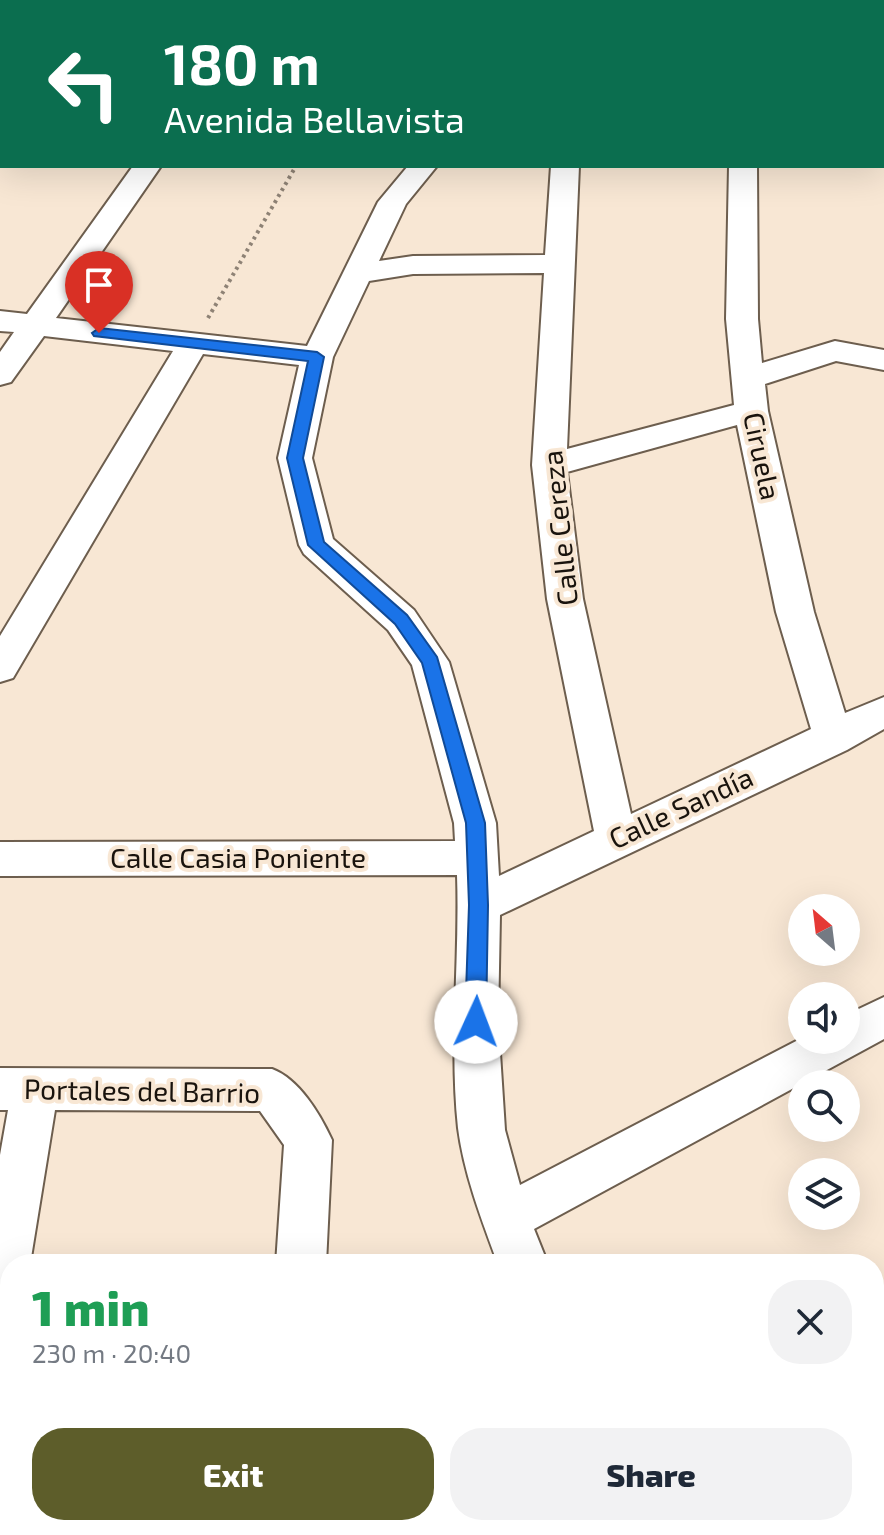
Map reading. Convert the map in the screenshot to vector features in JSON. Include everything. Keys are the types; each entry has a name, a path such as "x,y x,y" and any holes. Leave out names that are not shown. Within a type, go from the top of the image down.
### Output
{"street":[{"path":"0,375 146,168"},
{"path":"421,168 393,202 317,357 295,458 317,545 401,620 430,662 475,823 479,905 476,1022 482,1130 505,1219 519,1254"},
{"name":"Calle Cereza","path":"565,168 549,465 565,599 616,837"},
{"name":"Ciruela","path":"743,168 742,319 750,395 795,612 833,739"},
{"path":"358,274 413,265 561,264"},
{"path":"0,321 317,357"},
{"path":"0,668 193,343"},
{"path":"549,465 750,395 835,351 884,360"},
{"name":"Calle Sandía","path":"479,905 545,875 616,837 833,739 884,712"},
{"name":"Calle Casia Poniente","path":"0,859 476,858"},
{"path":"860,1030 884,1017"},
{"path":"505,1219 816,1054"},
{"path":"3,1254 18,1090"},
{"name":"Portales del Barrio","path":"18,1090 272,1090 308,1140 302,1254"}],"path":[{"path":"193,343 295,168"}],"route":[{"path":"99,333 317,357 295,458 317,545 401,620 430,662 475,823 479,905 476,1022"}]}
